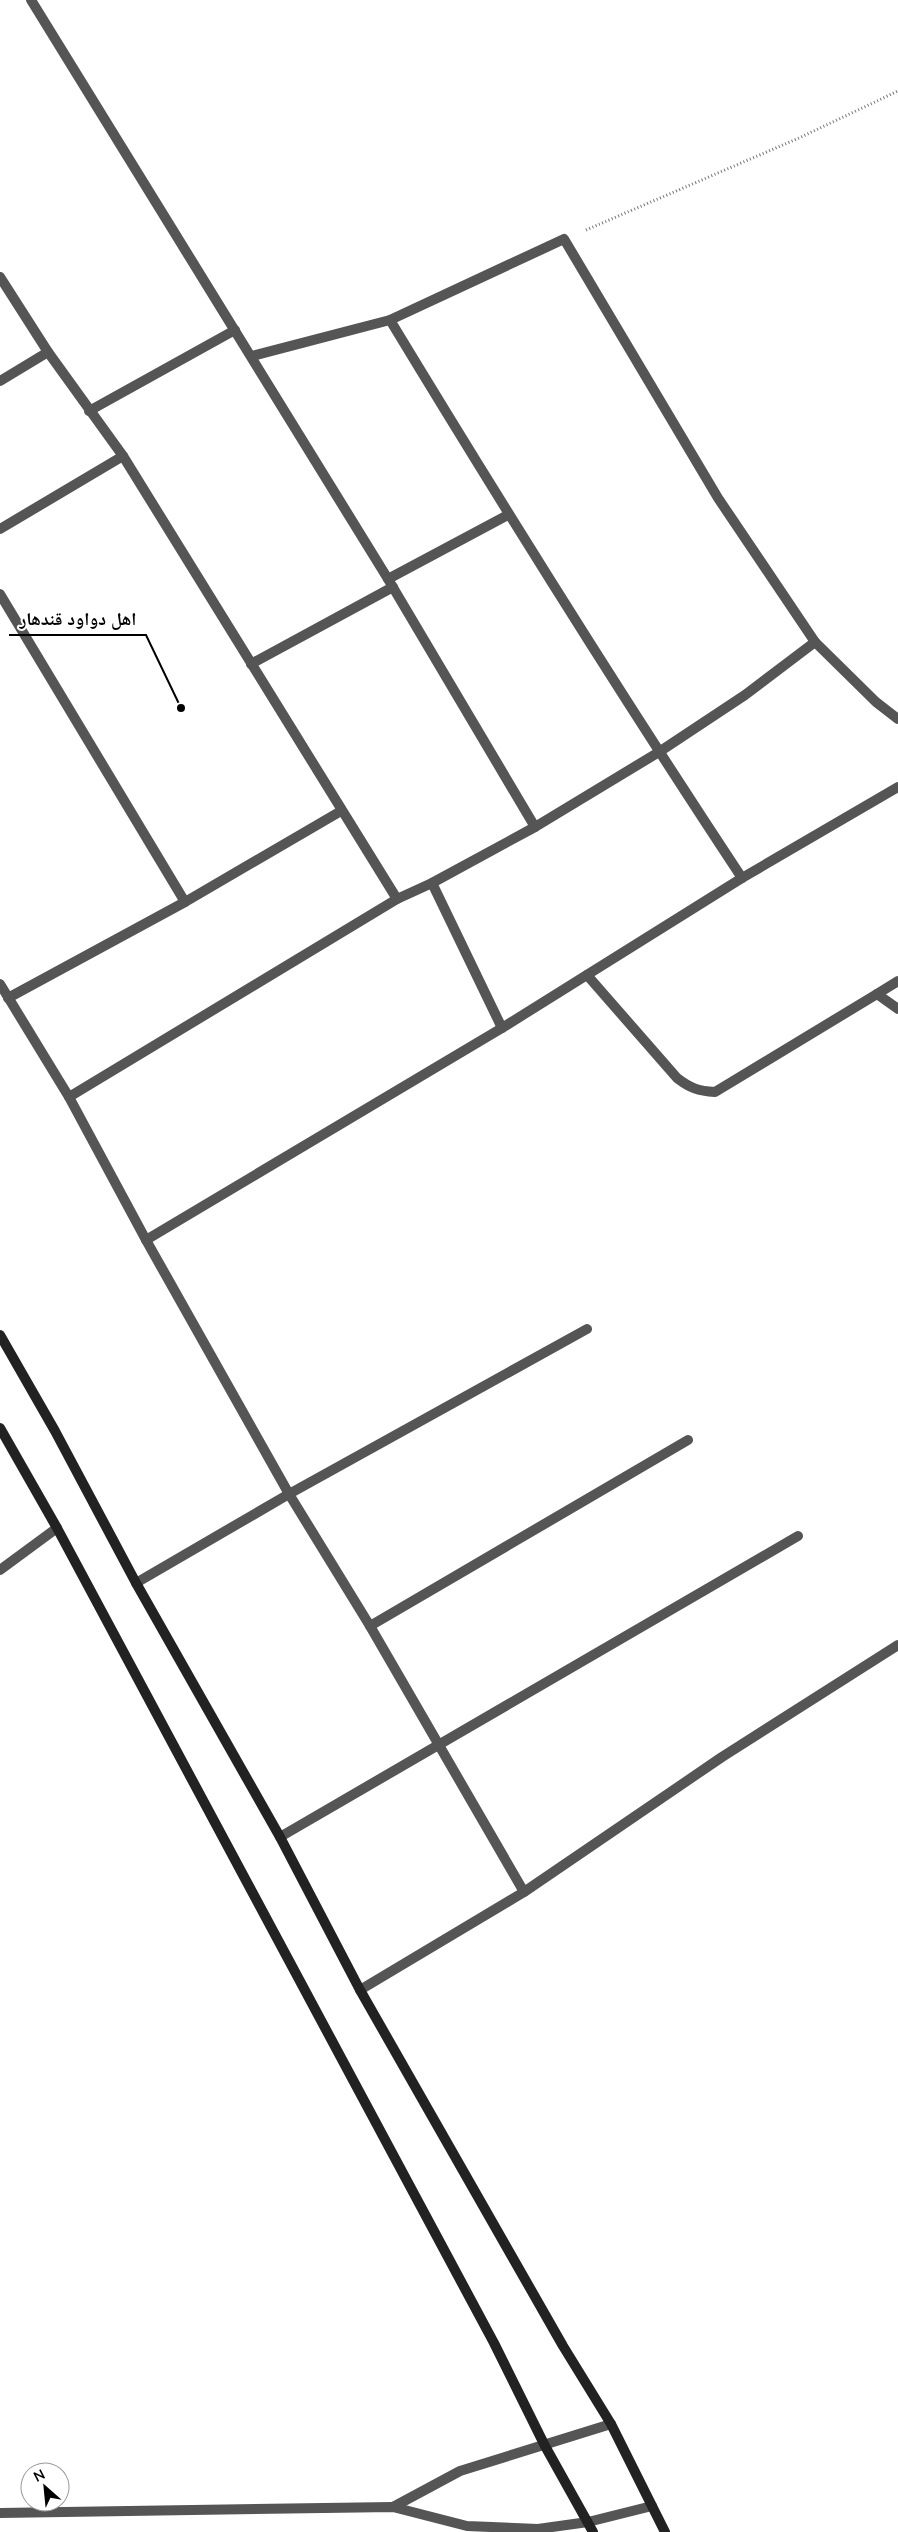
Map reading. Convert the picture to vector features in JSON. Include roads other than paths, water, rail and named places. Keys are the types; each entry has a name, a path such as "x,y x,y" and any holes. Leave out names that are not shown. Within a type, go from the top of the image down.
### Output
{"main road":[{"path":"0,1335 55,1431 136,1583 280,1837 360,1990 563,2346 610,2424 665,2532"},
{"path":"0,1428 56,1528 494,2342 545,2446 594,2532"}],"street":[{"path":"31,0 252,356 535,827"},
{"path":"252,356 390,320 564,239 718,498 815,642 876,702 898,719"},
{"path":"0,277 48,352 89,411 124,456 397,899"},
{"path":"390,320 508,515 742,878"},
{"path":"89,411 235,330"},
{"path":"0,381 48,352"},
{"path":"0,529 124,456"},
{"path":"251,664 508,515"},
{"path":"0,594 185,902"},
{"path":"68,1098 397,899 432,883 535,827 659,752 745,695 815,642"},
{"path":"146,1240 502,1028 742,878 898,787"},
{"path":"8,998 185,902 341,810"},
{"path":"432,883 502,1028"},
{"path":"587,975 678,1078 691,1089 714,1092 898,980"},
{"path":"0,984 68,1098 289,1494 370,1626 524,1892"},
{"path":"877,994 898,1009"},
{"path":"136,1583 289,1494 587,1329"},
{"path":"370,1626 688,1440"},
{"path":"0,1570 56,1528"},
{"path":"280,1837 798,1536"},
{"path":"360,1990 524,1892 722,1757 898,1645"},
{"path":"393,2506 460,2470 545,2446 610,2424"},
{"path":"0,2513 393,2506 467,2526 538,2529 588,2522 652,2506"}],"place":[{"name":"اهل دواود قندهار","path":"181,708"}]}
